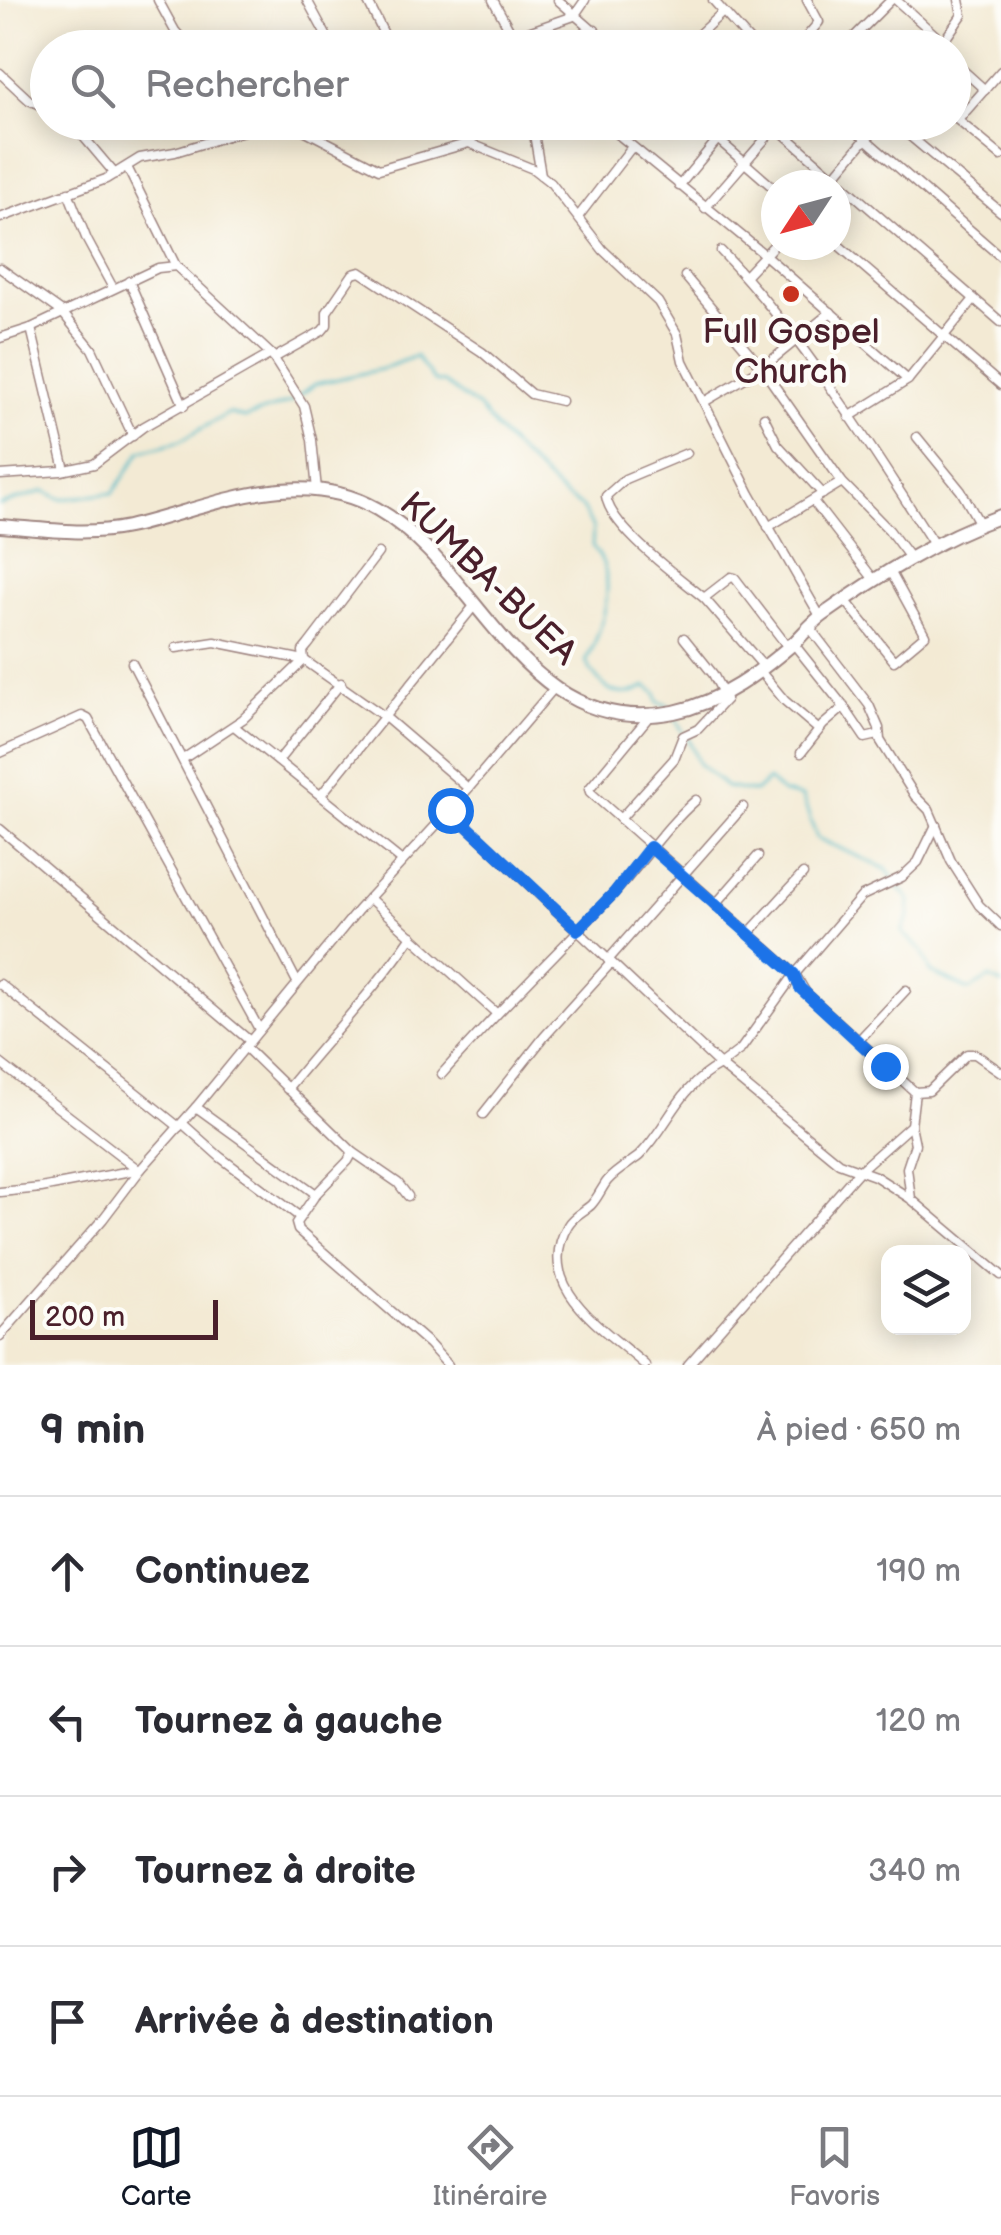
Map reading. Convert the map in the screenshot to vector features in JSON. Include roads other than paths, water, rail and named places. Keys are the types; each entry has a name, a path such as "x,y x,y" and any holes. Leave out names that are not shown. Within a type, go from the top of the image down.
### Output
{"highway":[{"name":"KUMBA-BUEA","path":"0,526 99,531 272,490 317,490 378,510 426,551 512,650 555,687 594,707 621,713 652,713 679,711 726,694 762,669 820,616 910,558 1001,516"}],"street":[{"path":"158,0 174,30"},
{"path":"307,0 323,30"},
{"path":"366,0 382,30"},
{"path":"493,0 510,30"},
{"path":"558,0 595,30"},
{"path":"531,30 574,16 586,0"},
{"path":"714,0 740,30"},
{"path":"807,0 819,22 812,30"},
{"path":"862,30 894,0 925,30"},
{"path":"952,30 962,15 959,0"},
{"path":"703,30 723,12"},
{"path":"971,103 1001,71"},
{"path":"0,73 30,100"},
{"path":"971,78 984,90"},
{"path":"971,131 1001,156"},
{"path":"86,140 116,174"},
{"path":"0,218 116,174 140,158 211,140"},
{"path":"324,140 380,168 469,143 491,149 541,175 606,253 658,302 678,334 684,362 768,527 820,616"},
{"path":"535,140 541,175"},
{"path":"623,140 761,252"},
{"path":"679,186 718,140 761,177"},
{"path":"705,208 765,140"},
{"path":"794,140 827,170"},
{"path":"839,170 866,140 1001,256"},
{"path":"915,140 1001,212"},
{"path":"578,217 632,148"},
{"path":"126,167 176,266 273,356 307,417 317,490"},
{"path":"851,191 1001,322"},
{"path":"68,192 112,288"},
{"path":"720,251 745,276 849,417 934,546"},
{"path":"851,256 1001,385"},
{"path":"745,276 761,259"},
{"path":"771,260 908,380"},
{"path":"0,338 31,328 158,268 176,266"},
{"path":"0,268 62,312 92,349 133,436"},
{"path":"0,474 66,470 94,464 184,406 322,332 328,312 353,274 360,272 482,352 532,394 561,401"},
{"path":"685,276 762,368 842,482 889,530 910,558"},
{"path":"129,281 184,406"},
{"path":"849,417 908,380 974,299"},
{"path":"704,402 796,344 831,312"},
{"path":"31,328 66,470"},
{"path":"764,417 778,445 823,494"},
{"path":"917,437 960,491 980,524"},
{"path":"688,453 625,479 606,496 606,501 634,538 704,598 785,701 820,730"},
{"path":"768,527 842,482"},
{"path":"813,500 875,581"},
{"path":"304,660 303,651 378,553"},
{"path":"846,601 894,660 925,634 890,571"},
{"path":"704,598 733,577 844,707 865,738 878,735"},
{"path":"321,795 474,606"},
{"path":"810,628 869,704 878,735 913,793 930,810 951,861 976,900 1001,926"},
{"path":"620,819 674,759 683,736 698,728 726,699 701,656 684,638"},
{"path":"176,648 215,642 304,660 385,717 468,788"},
{"path":"182,759 234,726 304,660"},
{"path":"132,663 297,982"},
{"path":"278,760 340,683"},
{"path":"0,1336 103,1220 139,1168 181,1125 297,982 555,687"},
{"path":"801,753 844,707"},
{"path":"652,713 589,789 794,974 800,988 915,1092 929,1091 967,1054 975,1054 1001,1072"},
{"path":"0,753 82,716 88,719 259,1029"},
{"path":"234,726 402,861"},
{"path":"442,1074 614,893 669,824 696,800"},
{"path":"482,1114 743,807"},
{"path":"450,810 720,1065 839,1164 875,1176 911,1198 1001,1276"},
{"path":"645,1365 571,1296 557,1271 558,1250 569,1223 594,1201 612,1176 659,1134 674,1105 705,1074 741,1049 794,974 862,896 902,878 918,862 936,825"},
{"path":"0,829 247,1044 353,1152 398,1183 408,1196"},
{"path":"715,905 758,856"},
{"path":"749,933 803,874"},
{"path":"369,898 496,1013"},
{"path":"287,1089 380,982 412,936"},
{"path":"0,984 300,1218"},
{"path":"859,1040 906,990"},
{"path":"0,1063 139,1168"},
{"path":"911,1198 906,1176 915,1144 911,1124 915,1092"},
{"path":"196,1107 316,1194"},
{"path":"688,1365 858,1171 911,1124"},
{"path":"353,1152 316,1194 296,1223 298,1230 430,1344 448,1365"},
{"path":"0,1192 42,1188 139,1168"}],"waterway":[{"path":"0,505 44,491 61,499 113,493 141,451 180,441 229,413 244,418 291,402 315,384 382,369 416,356 434,381 444,383 479,408 563,495 582,507 593,529 592,546 601,558 607,587 603,619 586,662 610,690 626,693 646,686 656,693 658,702 670,706"},
{"path":"675,717 683,732"},
{"path":"688,738 699,764 726,787 755,792 768,780 783,793 802,797 817,838 886,869 893,878"},
{"path":"897,885 910,900 902,932 922,951 931,972 969,990 990,978 1001,984"}],"place":[{"name":"Full Gospel Church","path":"791,294"}]}
